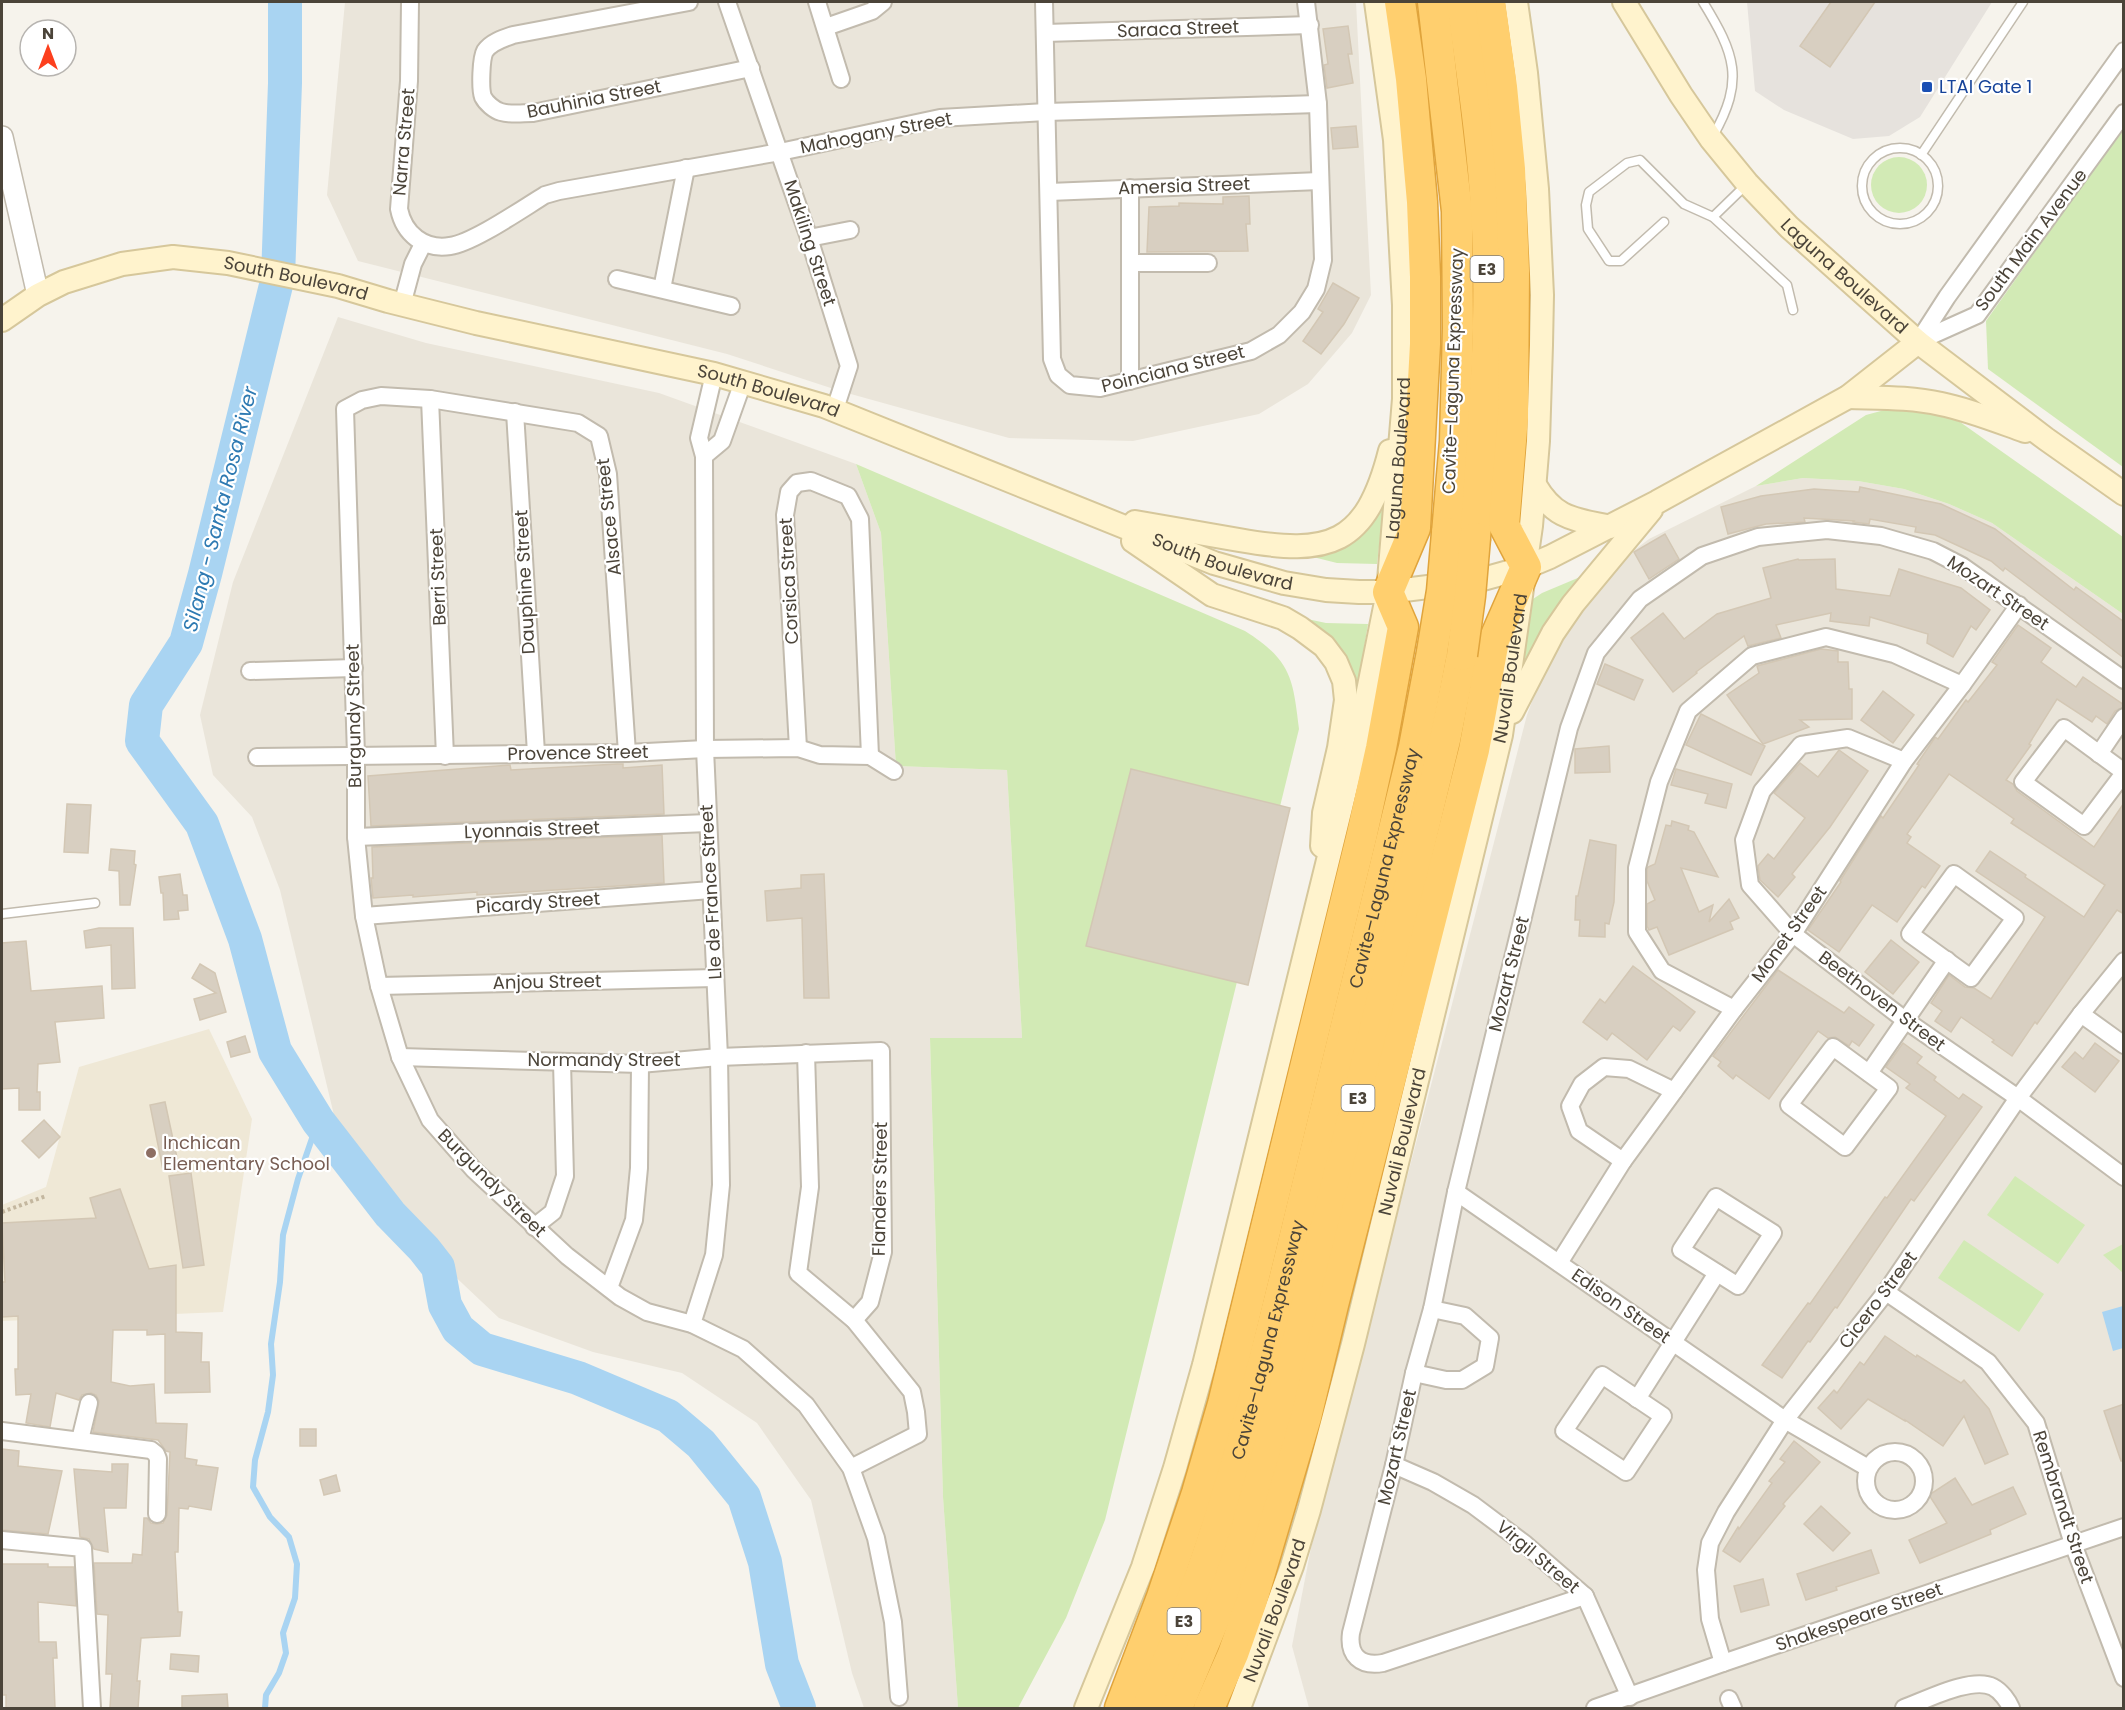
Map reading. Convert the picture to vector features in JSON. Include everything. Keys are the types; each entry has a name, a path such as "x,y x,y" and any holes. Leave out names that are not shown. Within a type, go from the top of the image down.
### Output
{"highway":[{"path":"1120,1708 1162,1597 1197,1493 1223,1404 1362,834 1381,748 1403,627 1388,592 1415,528 1425,344 1425,277 1422,202 1411,79 1401,2"},
{"name":"Cavite–Laguna Expressway","path":"1177,1708 1224,1596 1243,1540 1270,1444 1382,999 1445,740 1462,655 1461,536 1455,441 1458,328 1457,211 1432,2"},
{"name":"Cavite–Laguna Expressway","path":"1147,1708 1180,1631 1216,1532 1266,1356 1414,747 1442,591 1461,536 1489,327 1487,235 1481,145 1462,2"},
{"path":"1209,1708 1233,1654 1252,1600 1306,1417 1332,1305 1474,750 1494,640 1526,567 1504,525 1512,417 1514,271 1510,169 1502,87 1490,2"}],"main road":[{"name":"Laguna Boulevard","path":"1376,2 1398,176 1404,305 1404,399 1388,592"},
{"path":"1516,2 1532,128 1540,245 1541,345 1535,485 1526,567"},
{"name":"Laguna Boulevard","path":"1623,2 1711,139 1747,183 1790,227 1918,342 2124,494"},
{"name":"South Boulevard","path":"2,320 64,282 122,264 173,257 228,262 338,286 487,326 743,382 830,407 1095,514 1158,542 1247,574 1326,590 1388,592 1466,583 1526,567 1610,527 1848,397 1918,342"},
{"path":"1848,397 1940,403 2046,438"},
{"path":"1095,514 1278,546 1317,546 1332,541 1354,527 1376,497 1404,399"},
{"path":"1535,485 1544,500 1559,513 1574,519 1610,527"},
{"path":"1501,735 1553,633 1573,604 1657,502"},
{"path":"1095,514 1212,595 1283,618 1300,628 1324,645 1336,662 1344,681 1346,700 1339,748 1324,813 1320,900"},
{"name":"Nuvali Boulevard","path":"1239,1708 1292,1566 1353,1344 1501,735 1526,567"},
{"path":"1086,1708 1143,1567 1175,1468 1204,1365 1320,900 1361,726 1388,592"}],"street":[{"name":"Narra Street","path":"410,2 410,81 399,209 402,222 409,232 423,244"},
{"name":"Bauhinia Street","path":"689,2 501,39 486,50 482,59 483,97 489,105 500,112 533,113 751,69"},
{"name":"Makiling Street","path":"727,2 809,237 844,350 830,407"},
{"path":"817,2 841,79"},
{"path":"826,27 872,11 883,2"},
{"name":"Poinciana Street","path":"1044,2 1052,359 1058,375 1070,385 1084,388 1100,388 1251,351 1279,335 1302,312 1316,289 1323,260 1318,104 1306,2"},
{"name":"Saraca Street","path":"1045,33 1310,25"},
{"path":"1918,342 2048,154 2124,51"},
{"name":"Mahogany Street","path":"423,244 435,247 451,246 470,239 545,195 559,191 780,152 940,118 1046,112 1318,104"},
{"name":"South Main Avenue","path":"1918,342 1977,315 2124,113"},
{"path":"2,137 38,296"},
{"path":"662,289 686,168"},
{"name":"Amersia Street","path":"1049,192 1320,181"},
{"path":"1130,188 1130,381"},
{"path":"809,237 850,230"},
{"path":"402,305 412,264 423,244"},
{"path":"1130,263 1208,263"},
{"path":"617,279 730,306"},
{"name":"Lle de France Street","path":"692,1324 714,1254 721,1185 719,1057 705,749 704,456 699,438 714,374"},
{"path":"704,456 722,441 743,382"},
{"name":"Alsace Street","path":"345,409 362,400 381,396 430,399 578,423 599,436 608,474 627,753"},
{"name":"Berri Street","path":"430,399 445,756"},
{"name":"Burgundy Street","path":"345,409 354,668 356,837 364,916 379,986 400,1057 430,1120 474,1170 567,1256 620,1297 646,1312 692,1324 744,1349 806,1406 851,1468 876,1538 893,1622 899,1697"},
{"name":"Dauphine Street","path":"515,412 536,753"},
{"name":"Corsica Street","path":"798,748 784,515 789,492 797,483 811,481 848,496 860,519 870,756"},
{"name":"Mozart Street","path":"1585,1596 1383,1663 1375,1664 1358,1658 1350,1647 1351,1633 1394,1465 1414,1373 1432,1309 1456,1192 1569,728 1596,653 1640,599 1702,556 1758,537 1827,530 1881,536 1933,550 1962,566 2124,680"},
{"name":"Monet Street","path":"1559,1263 1623,1161 1734,1009 1793,934 1904,761 2019,605"},
{"path":"1734,1009 1662,971 1637,932 1637,868 1659,782 1688,711 1752,656 1826,637 1894,654 1962,685"},
{"path":"250,671 354,668"},
{"path":"2099,754 2124,717"},
{"path":"2064,728 2099,754 2124,772 2084,826 2024,782 2064,728"},
{"name":"Beethoven Street","path":"1904,761 1848,738 1801,745 1762,791 1744,840 1750,885 1793,934 1905,1020 2018,1098 2124,1177"},
{"name":"Provence Street","path":"257,757 627,753 798,748 820,755 870,756"},
{"path":"870,756 894,771"},
{"name":"Lyonnais Street","path":"356,837 708,823"},
{"path":"1954,874 2015,918 1971,978 1947,960 1910,934 1954,874"},
{"name":"Picardy Street","path":"364,916 711,890"},
{"path":"1869,1073 1947,960"},
{"name":"Cicero Street","path":"1723,1663 1710,1618 1706,1570 1710,1543 1726,1512 1785,1420 1886,1293 2018,1098 2080,1014 2124,961"},
{"name":"Anjou Street","path":"379,986 715,978"},
{"path":"2080,1014 2124,1045"},
{"path":"1833,1047 1869,1073 1889,1088 1845,1147 1789,1106 1833,1047"},
{"name":"Normandy Street","path":"400,1057 640,1064 719,1057 881,1051"},
{"name":"Flanders Street","path":"854,1320 870,1302 883,1252 881,1051"},
{"path":"806,1053 810,1187 798,1273 854,1320 912,1392 916,1412 918,1434 851,1468"},
{"path":"534,1227 553,1212 565,1176 562,1062"},
{"path":"609,1288 634,1220 639,1168 640,1064"},
{"path":"1623,1161 1579,1131 1570,1106 1582,1084 1604,1067 1629,1069 1674,1091"},
{"name":"Edison Street","path":"1456,1192 1785,1420 1868,1468"},
{"path":"1716,1197 1773,1233 1738,1287 1717,1273 1681,1250 1716,1197"},
{"path":"1637,1399 1717,1273"},
{"name":"Rembrandt Street","path":"1886,1293 1988,1362 2036,1423 2073,1544 2124,1678"},
{"path":"1414,1373 1446,1380 1462,1380 1485,1366 1490,1338 1465,1316 1432,1309"},
{"path":"1602,1375 1637,1399 1664,1416 1626,1472 1564,1431 1602,1375"},
{"path":"80,1440 89,1403"},
{"path":"2,1431 151,1450 158,1459 157,1514"},
{"name":"Virgil Street","path":"1394,1465 1434,1482 1473,1505 1526,1544 1585,1596 1629,1697"},
{"name":"Shakespeare Street","path":"1596,1708 2124,1527"},
{"path":"2,1540 83,1548 92,1708"},
{"path":"1904,1708 1972,1683 1994,1687 2011,1708"}],"lane":[{"path":"1703,2 1725,43 1733,68 1732,94 1711,139"},
{"path":"1921,155 2023,2"},
{"path":"1890,150 1910,150 1921,155 1934,170 1937,183 1936,196 1930,208 1921,217 1909,223 1896,224 1877,217 1868,207 1862,189 1863,176 1869,164 1878,155 1890,150"},
{"path":"1664,222 1621,261 1610,261 1588,229 1586,205 1589,192 1627,162 1640,160 1684,204 1713,217 1787,285 1793,310"},
{"path":"1713,217 1747,183"},
{"path":"2,914 94,903"}],"path":[{"path":"2,1212 46,1196"}],"shaded area":[{"path":"345,2 1356,2 1371,295 1352,333 1308,384 1259,414 1133,441 1009,438 840,391 727,354 358,261 327,195"},
{"path":"1747,2 1992,2 1920,117 1889,136 1853,139 1784,110 1755,91"},
{"path":"338,317 426,343 659,393 856,464 881,533 896,766 1007,770 1022,1038 930,1039 943,1497 958,1708 864,1708 852,1673 811,1500 757,1423 682,1373 593,1352 499,1318 410,1234 339,1136 280,890 252,817 213,775 200,715 233,582"},
{"path":"1803,478 1858,481 1904,489 1949,504 1992,523 2123,614 2123,1708 1309,1708 1292,1646 1311,1548 1527,715 1540,680 1562,633 1615,565 1649,539 1756,486"},
{"name":"Inchican Elementary School","path":"209,1029 252,1119 223,1312 2,1321 2,1205 46,1187 79,1067"}],"green space":[{"path":"2123,128 2123,467 1988,369 1986,321"},
{"path":"1893,157 1905,157 1919,165 1927,179 1925,196 1919,205 1905,213 1893,213 1876,201 1871,191 1871,179 1883,162"},
{"path":"1892,408 1926,409 1960,422 2123,537 2123,614 1992,523 1949,504 1904,489 1858,481 1803,478 1756,486 1866,415"},
{"path":"856,464 1245,631 1272,651 1281,661 1291,683 1297,711 1299,729 1105,1520 1066,1618 1018,1708 958,1708 943,1497 930,1038 1022,1038 1007,770 896,766 881,533"},
{"path":"1385,496 1377,564 1337,563 1313,557 1341,545"},
{"path":"1592,572 1522,673 1533,599"},
{"path":"1298,617 1326,623 1368,624 1354,709"},
{"path":"2015,1176 2085,1225 2058,1264 1987,1215"},
{"path":"1964,1240 2044,1294 2019,1332 1938,1278"},
{"path":"2123,1244 2123,1273 2103,1255"}],"water":[{"path":"2123,1306 2123,1348 2113,1351 2102,1312"}],"building":[{"path":"1831,2 1875,2 1830,67 1800,46"},
{"path":"1348,26 1352,54 1348,54 1353,83 1327,88 1324,65 1328,64 1323,29"},
{"path":"1356,126 1358,147 1333,149 1331,128"},
{"path":"1249,196 1250,224 1246,224 1248,251 1147,252 1149,207 1179,206 1179,203 1223,204 1223,197"},
{"path":"1333,283 1359,298 1344,324 1321,354 1303,341 1323,312 1318,309"},
{"path":"1860,487 1941,504 1995,529 2074,590 2076,587 2124,622 2124,658 2005,568 2003,571 1991,561 1935,535 1915,532 1916,527 1870,519 1869,524 1804,518 1805,522 1766,524 1728,534 1721,507 1761,496 1814,489 1859,492"},
{"path":"1665,534 1679,559 1649,579 1634,552"},
{"path":"1798,559 1835,559 1836,589 1890,596 1899,569 1961,588 1990,610 1976,630 1971,626 1953,657 1927,643 1928,634 1870,617 1869,626 1830,621 1831,613 1776,625 1781,638 1748,646 1744,636 1673,692 1631,638 1663,613 1684,639 1717,614 1771,598 1763,568"},
{"path":"2018,625 2051,648 2041,662 2076,687 2083,677 2124,705 2115,711 2107,724 2096,716 2092,722 2057,699 2029,744 2031,745 2006,780 2013,784 2017,791 2094,847 2124,803 2124,914 2117,910 2012,1056 1961,1017 1951,1032 1935,1021 1942,1011 1931,1003 1949,975 1965,987 1974,988 1991,999 2045,917 1976,871 1990,851 2084,917 2105,885 2011,823 2014,819 1949,774 1907,834 1911,837 1907,843 1940,866 1925,888 1922,886 1897,922 1872,905 1839,952 1808,930 1841,882 1881,816 1883,818 1919,765 1917,764 1935,737 1938,739 1966,700 1968,702 1997,665 1992,662"},
{"path":"1821,649 1838,651 1838,662 1848,662 1849,689 1852,689 1852,719 1800,720 1809,727 1763,744 1727,695 1759,673 1757,666"},
{"path":"1605,664 1643,680 1634,700 1597,684"},
{"path":"1883,691 1914,715 1893,743 1861,720"},
{"path":"1701,714 1765,746 1751,775 1686,745"},
{"path":"1609,746 1610,772 1575,773 1575,749"},
{"path":"1839,750 1868,771 1830,827 1792,874 1795,877 1778,897 1760,880 1758,866 1768,854 1774,859 1805,818 1774,793 1800,763 1818,777"},
{"path":"623,764 623,768 662,765 664,814 371,826 368,776 510,765 511,770"},
{"path":"1131,769 1290,808 1248,985 1086,946"},
{"path":"1676,769 1732,784 1726,808 1705,803 1708,794 1671,785"},
{"path":"67,804 91,805 88,853 64,852"},
{"path":"1672,821 1689,826 1688,830 1694,832 1718,877 1681,868 1699,912 1713,905 1709,922 1729,899 1739,918 1730,922 1733,929 1669,955 1657,927 1649,930 1647,926 1647,904 1655,900 1647,881 1647,869 1655,864 1666,825 1671,826"},
{"path":"662,835 664,883 477,895 477,892 373,898 372,847"},
{"path":"1590,840 1616,845 1614,902 1609,924 1605,923 1605,937 1579,936 1580,920 1575,920 1576,896 1578,896"},
{"path":"111,849 135,851 134,864 136,865 130,905 120,905 119,871 109,870"},
{"path":"180,874 183,895 187,895 188,910 178,911 179,919 164,920 163,893 161,893 159,877"},
{"path":"824,874 829,998 804,998 802,918 767,921 765,891 801,888 801,875"},
{"path":"99,928 133,928 135,988 112,989 111,945 86,948 84,931"},
{"path":"1891,940 1919,962 1893,994 1865,972"},
{"path":"26,941 31,991 102,986 104,1018 55,1022 60,1062 38,1064 37,1092 40,1092 40,1110 19,1110 19,1088 2,1089 2,943"},
{"path":"200,964 215,973 226,1012 200,1020 194,999 216,993 192,978"},
{"path":"1633,966 1695,1012 1680,1031 1673,1026 1647,1060 1612,1033 1607,1040 1583,1022 1600,999 1605,1003"},
{"path":"1778,970 1844,1013 1849,1007 1874,1025 1859,1046 1852,1041 1849,1046 1835,1037 1828,1038 1818,1031 1769,1099 1736,1075 1733,1079 1718,1066 1721,1062 1713,1056"},
{"path":"245,1036 250,1052 231,1057 227,1042"},
{"path":"1903,1043 1922,1057 1917,1063 1936,1077 1934,1080 1959,1099 1963,1094 1982,1107 1914,1201 1911,1199 1837,1308 1835,1307 1810,1342 1808,1341 1782,1378 1762,1365 1808,1303 1810,1304 1885,1197 1887,1198 1946,1116 1906,1088 1910,1084 1886,1067"},
{"path":"2095,1043 2119,1061 2095,1092 2062,1067 2075,1052 2083,1059"},
{"path":"165,1102 179,1167 163,1170 150,1105"},
{"path":"44,1120 60,1137 39,1158 22,1141"},
{"path":"191,1173 204,1265 183,1268 169,1176"},
{"path":"120,1189 149,1269 176,1265 176,1332 202,1333 201,1362 209,1362 210,1392 165,1393 165,1334 147,1335 147,1330 113,1330 111,1382 130,1386 154,1384 156,1423 187,1424 185,1458 197,1460 196,1465 218,1468 211,1510 189,1506 188,1509 179,1508 178,1552 175,1552 178,1612 182,1612 180,1636 141,1638 137,1681 140,1681 138,1708 110,1708 112,1674 106,1674 108,1615 97,1614 94,1563 132,1563 133,1554 142,1555 144,1518 157,1524 163,1523 167,1515 170,1452 166,1451 158,1440 93,1432 99,1401 96,1395 91,1393 82,1395 79,1400 56,1393 50,1427 26,1423 31,1394 16,1395 18,1316 2,1317 2,1282 5,1282 2,1223 96,1218 90,1198"},
{"path":"1885,1336 1961,1383 1964,1380 1989,1409 2008,1454 1985,1464 1964,1416 1943,1446 1905,1420 1868,1399 1841,1429 1818,1408 1834,1390 1837,1393 1860,1362 1864,1365"},
{"path":"2124,1404 2124,1461 2121,1461 2104,1411"},
{"path":"300,1429 316,1429 316,1446 300,1446"},
{"path":"1794,1441 1820,1462 1783,1504 1785,1506 1740,1562 1723,1551 1738,1527 1739,1529 1772,1483 1769,1481 1785,1462 1780,1459"},
{"path":"2,1449 19,1451 18,1466 62,1471 48,1534 2,1530"},
{"path":"112,1464 128,1464 126,1508 104,1508 108,1552 94,1549 89,1539 80,1537 74,1469 112,1472"},
{"path":"336,1475 340,1491 324,1495 320,1480"},
{"path":"1955,1478 1972,1505 2013,1487 2026,1514 1990,1530 1991,1534 1920,1563 1909,1540 1947,1523 1929,1495"},
{"path":"1821,1506 1850,1533 1833,1551 1804,1524"},
{"path":"1871,1550 1879,1573 1806,1600 1797,1574"},
{"path":"2,1564 48,1564 48,1567 74,1567 76,1606 38,1602 39,1642 56,1642 57,1658 53,1658 55,1708 6,1708 6,1695 2,1695"},
{"path":"1763,1579 1769,1605 1741,1612 1734,1586"},
{"path":"171,1654 199,1656 198,1672 170,1669"},
{"path":"227,1694 228,1708 182,1708 182,1696"}],"waterway":[{"name":"Silang - Santa Rosa River","path":"285,2 285,83 278,277 186,643 146,705 142,741 202,824 245,939 275,1051 318,1121 390,1214 438,1267 445,1305 458,1329 482,1349 578,1378 668,1416 701,1444 744,1497 765,1562 782,1664 799,1708"},
{"path":"265,1708 266,1695 279,1673 286,1653 283,1633 295,1598 297,1564 289,1537 270,1517 253,1487 255,1460 268,1412 273,1375 271,1344 280,1282 283,1235 298,1179 318,1121"}],"place":[{"name":"LTAI Gate 1","path":"1927,87"},
{"name":"Inchican Elementary School","path":"151,1153"}]}
